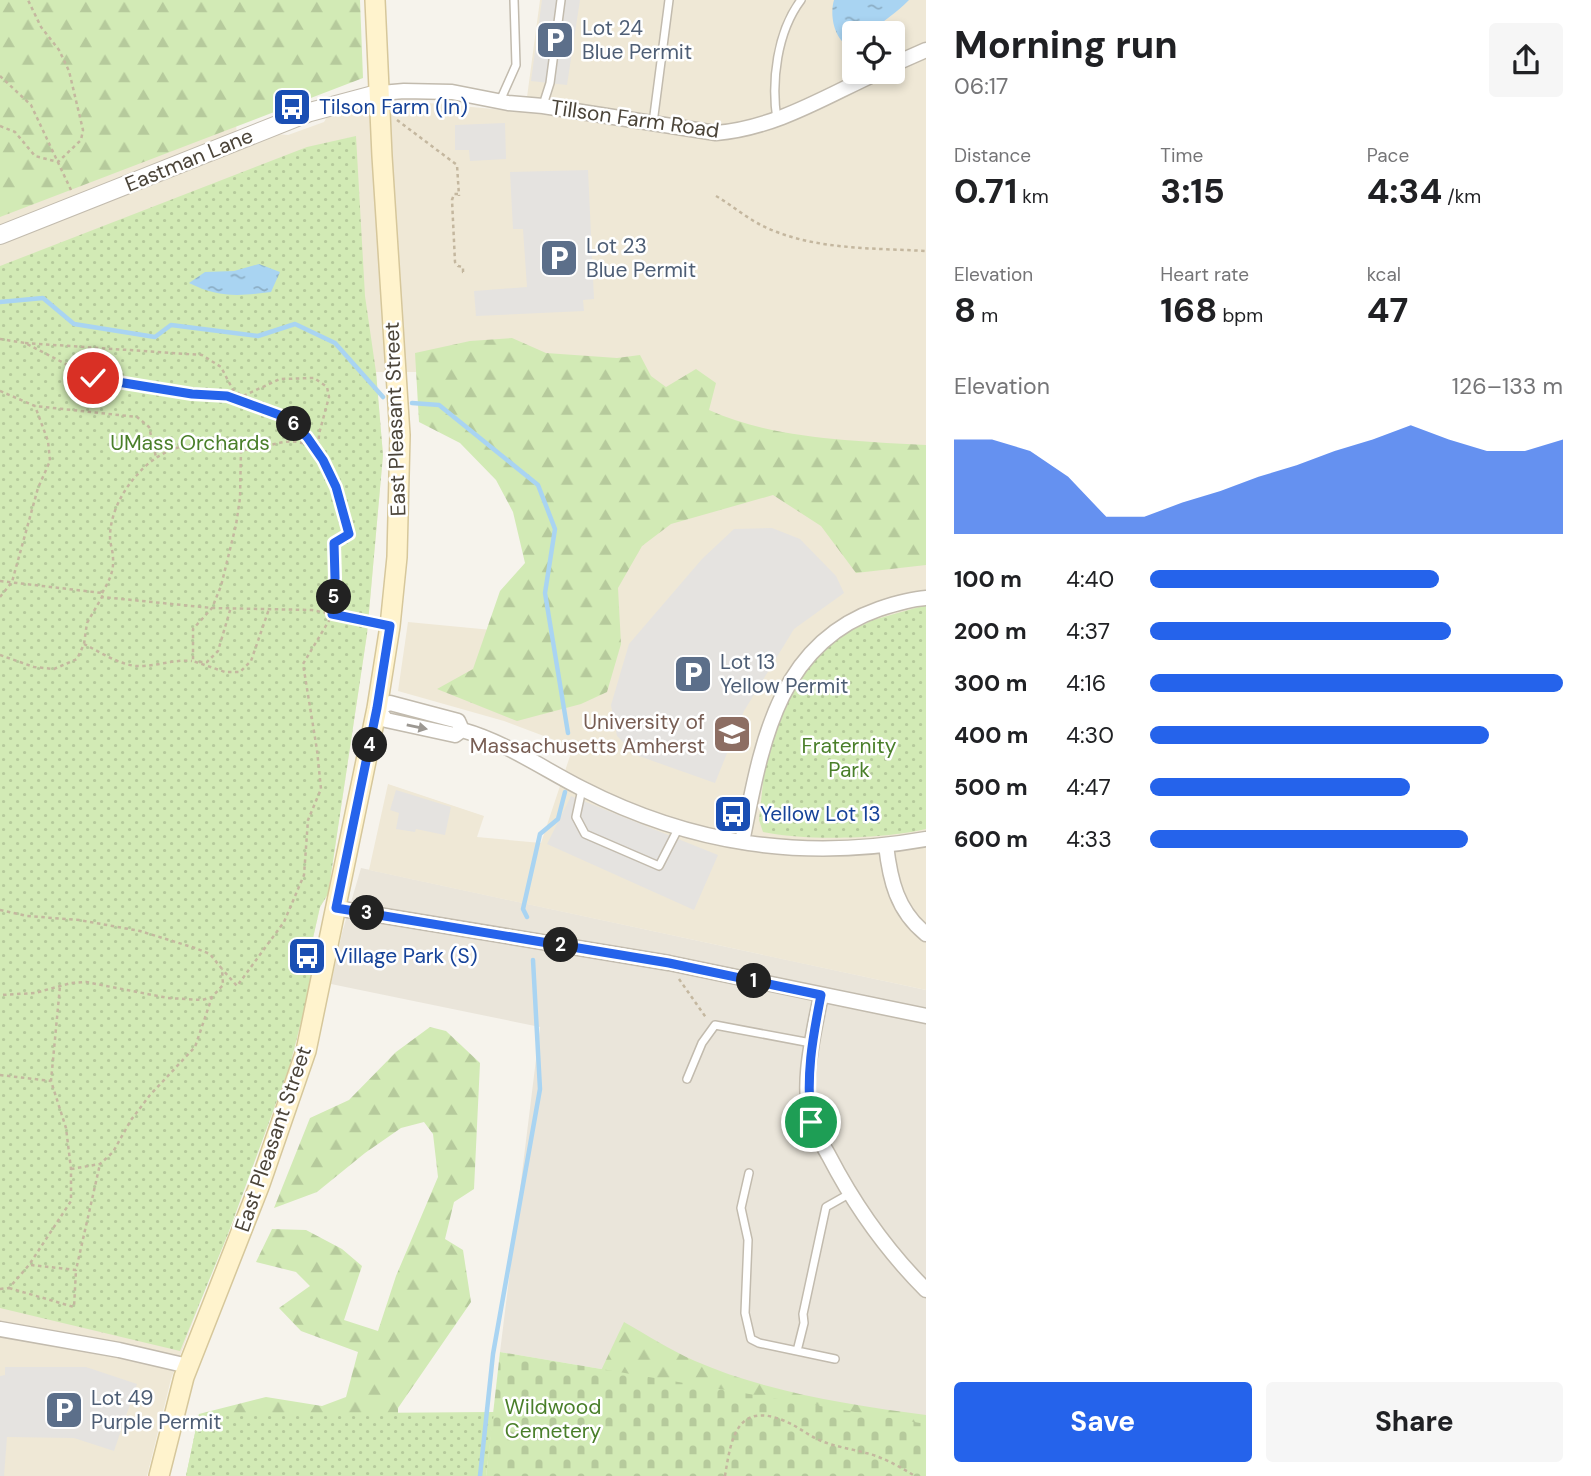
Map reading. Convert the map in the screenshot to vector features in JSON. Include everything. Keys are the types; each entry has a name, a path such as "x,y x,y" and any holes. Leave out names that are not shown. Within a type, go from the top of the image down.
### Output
{"main road":[{"name":"East Pleasant Street","path":"159,1476 188,1366 289,1105 306,1051 377,708 390,626 397,557 400,435 375,0"}],"street":[{"path":"905,59 926,50"},
{"name":"Tillson Farm Road","path":"381,93 440,91 716,133 739,131 777,120 854,84"},
{"name":"Eastman Lane","path":"0,235 310,111 381,93"},
{"path":"742,842 765,738 776,707 799,667 831,635 849,622 900,602 926,598"},
{"path":"377,708 386,720 455,736 462,730 481,736 582,788 678,829 742,842 798,849 886,845 926,839"},
{"path":"886,845 898,900 909,919 926,934"},
{"path":"336,908 669,963 926,1016"},
{"path":"821,995 812,1043 808,1088 811,1122 849,1195 882,1241 926,1290"},
{"path":"0,1329 119,1350 188,1366"}],"lane":[{"path":"500,101 516,65 514,0"},
{"path":"543,106 550,83 561,0"},
{"path":"653,124 669,0"},
{"path":"777,120 774,86 782,41 790,16 801,0"},
{"path":"582,788 576,817 585,834 659,866 678,829"},
{"path":"687,1079 702,1043 713,1027 727,1026 812,1043"},
{"path":"749,1173 741,1208 748,1240 745,1313 751,1339 835,1359"},
{"path":"797,1351 826,1207 849,1195"}],"path":[{"path":"28,0 41,27 59,50 69,71 83,131 80,140 58,162"},
{"path":"0,76 31,105 80,203"},
{"path":"0,83 8,81"},
{"path":"394,118 457,165 459,195 454,194 452,200 455,262 466,272"},
{"path":"0,126 15,132 35,156 58,162"},
{"path":"716,196 756,222 796,238 838,246 926,251"},
{"path":"0,339 202,355 221,368 233,390 243,396 280,379 314,378 327,387 329,397 319,433 318,453"},
{"path":"0,910 140,931 210,954 237,986 284,922 304,874 308,820 321,789 303,664 332,614 334,543 349,534 336,487 318,453 307,437 285,417 227,396 192,394 93,378 25,342"},
{"path":"0,391 35,406 137,416 149,427 156,457"},
{"path":"0,597 12,582 38,488 50,461 48,441 35,406"},
{"path":"0,655 34,667 54,669 77,659 84,644 87,623 112,575 114,557 110,538 113,514 136,475 156,457 186,445 241,450 300,441 318,453"},
{"path":"193,661 193,629 212,608 221,586 236,525 240,498 241,450"},
{"path":"0,581 212,608 332,614 390,626"},
{"path":"84,644 110,658 136,666 179,660 207,662 218,652 231,607"},
{"path":"193,661 225,672 240,672 251,661 269,609"},
{"path":"71,1170 100,1164 113,1152 149,1095 195,1047 212,997 223,985 222,969"},
{"path":"678,979 713,1027"},
{"path":"0,995 34,993 86,982 168,998 202,1000 212,997"},
{"path":"9,1288 29,1265 71,1201 71,1170 66,1128 51,1081 60,986"},
{"path":"0,1075 51,1081"},
{"path":"0,1289 9,1288 74,1307 76,1270 100,1164"},
{"path":"29,1265 76,1270"},
{"path":"726,1476 731,1440 738,1426 748,1419 762,1415 785,1421 824,1442 870,1454 915,1476"}],"shaded area":[{"name":"University of Massachusetts Amherst","path":"0,0 226,0 238,149 276,134 288,135 324,122 327,117 417,102 525,112 540,0 926,0 926,990 369,870 388,784 484,816 477,837 541,843 573,747 504,721 398,691 408,622 532,634 599,547 416,372 376,372 383,455 367,634 328,894 320,907 311,947 314,971 290,1066 171,1379 147,1476 0,1476"},
{"name":"Lot 24 Blue Permit","path":"542,0 580,0 567,85 531,81"},
{"path":"505,123 506,159 470,161 469,150 455,150 455,125"},
{"name":"Lot 23 Blue Permit","path":"588,170 594,299 583,300 584,311 476,316 474,291 527,287 523,229 513,229 510,172"},
{"name":"Lot 13 Yellow Permit","path":"772,528 800,539 836,576 844,593 794,629 744,711 715,783 636,755 617,736 611,705 629,644 702,559 734,529"},
{"path":"396,790 451,807 445,835 416,829 415,832 396,829 399,813 390,810"},
{"path":"571,796 718,855 694,910 547,844"},
{"path":"361,868 926,990 926,1424 500,1352 540,1027 331,984 342,933"},
{"name":"Lot 49 Purple Permit","path":"5,1367 86,1367 137,1384 114,1451 74,1438 7,1437 4,1476 0,1476 0,1376 5,1375"}],"green space":[{"path":"0,0 360,0 363,78 0,217"},
{"name":"UMass Orchards","path":"356,136 365,296 376,372 383,455 367,634 328,894 320,907 311,947 314,971 290,1065 228,1234 180,1351 0,1308 0,266 307,147"},
{"path":"512,338 546,353 617,358 640,355 651,376 666,387 696,369 716,383 709,410 760,427 815,437 926,445 926,565 856,573 821,526 773,495 671,524 642,546 618,588 621,644 607,692 581,704 517,721 437,689 473,669 500,591 525,563 513,512 496,480 460,443 419,422 415,353 470,341"},
{"name":"Fraternity Park","path":"926,605 926,829 844,838 800,837 763,832 759,820 764,773 783,707 806,665 840,636 873,620"},
{"path":"430,1027 446,1031 480,1063 474,1189 454,1202 445,1239 463,1250 471,1302 398,1408 398,1431 186,1476 199,1414 266,1397 322,1406 346,1397 358,1352 301,1331 279,1308 310,1286 296,1272 256,1262 272,1229 306,1230 342,1249 362,1266 344,1320 378,1331 396,1276 438,1177 433,1134 424,1122 401,1128 317,1192 274,1208 310,1118 349,1100 396,1052"},
{"name":"Wildwood Cemetery","path":"624,1322 686,1357 750,1381 838,1402 926,1415 926,1476 551,1476"},
{"name":"Wildwood Cemetery","path":"500,1352 926,1424 926,1476 486,1476"},
{"path":"494,1412 486,1476 186,1476 199,1414"}],"water":[{"path":"834,0 909,0 884,21 842,21 842,41 835,29"},
{"path":"259,264 280,272 271,292 229,295 189,283 205,272 234,271"}],"waterway":[{"path":"0,302 43,298 74,324 155,337 171,325 258,336 295,324 335,343 383,397"},
{"path":"412,403 439,405 538,485 555,529 545,593 568,733"},
{"path":"527,917 523,909 540,834 558,819 565,792"},
{"path":"480,1476 493,1354 540,1089 533,960"}],"place":[{"name":"Lot 24 Blue Permit","path":"555,40"},
{"name":"Tilson Farm (In)","path":"292,107"},
{"name":"Lot 23 Blue Permit","path":"559,258"},
{"name":"Lot 13 Yellow Permit","path":"693,674"},
{"name":"University of Massachusetts Amherst","path":"732,734"},
{"name":"Yellow Lot 13","path":"733,814"},
{"name":"Village Park (S)","path":"307,956"},
{"name":"Lot 49 Purple Permit","path":"64,1410"}],"route":[{"path":"93,378 192,394 227,396 285,417 307,437 323,460 336,487 349,534 334,543 332,614 390,626 377,708 336,908 669,963 821,995 809,1058 811,1122"}]}
